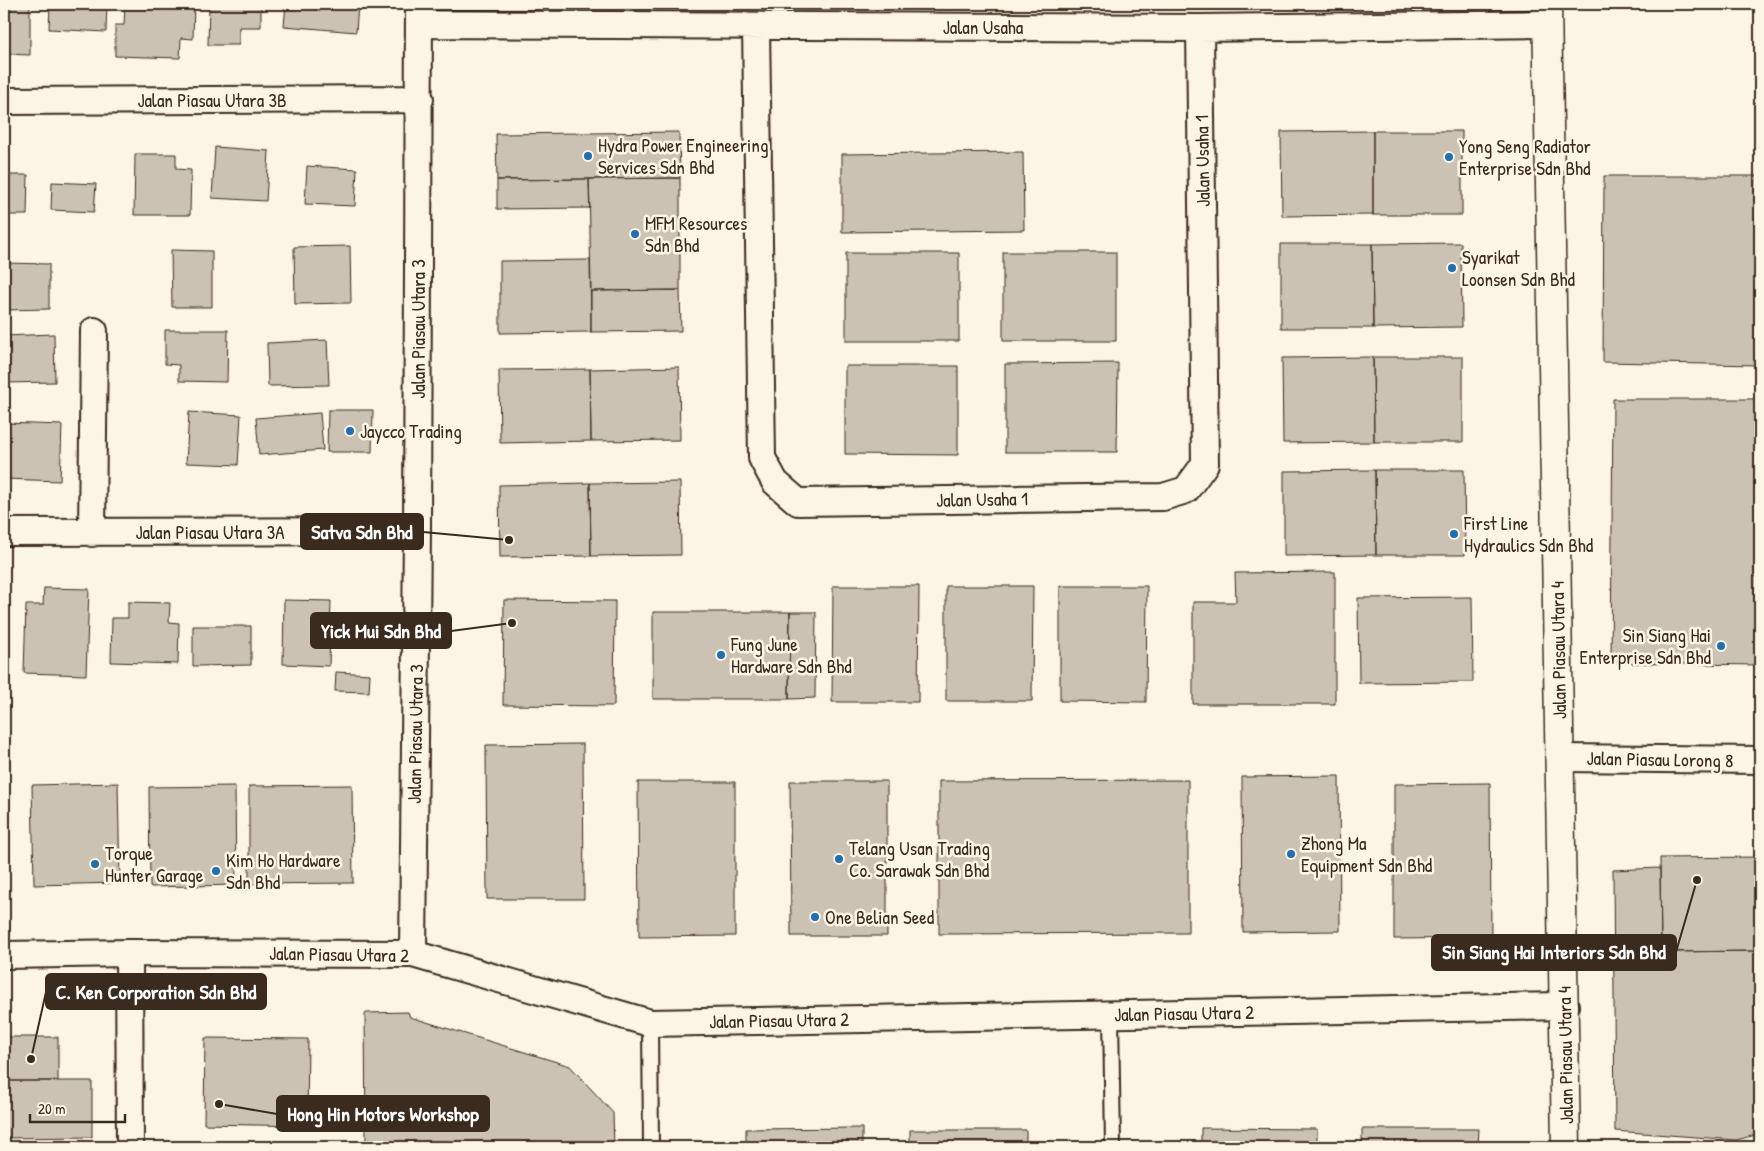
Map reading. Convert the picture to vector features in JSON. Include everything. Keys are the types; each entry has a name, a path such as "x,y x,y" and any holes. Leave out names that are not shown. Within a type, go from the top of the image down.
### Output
{"street":[{"name":"Jalan Usaha","path":"419,14 756,26 1200,28 1547,14"},
{"name":"Jalan Piasau Utara 3","path":"413,954 420,99 419,14"},
{"name":"Jalan Piasau Utara 4","path":"1547,14 1566,1147"},
{"name":"Jalan Usaha 1","path":"756,26 762,458 775,482 798,502 1164,497 1186,490 1205,464 1200,28"},
{"name":"Jalan Piasau Utara 3B","path":"4,101 420,99"},
{"path":"92,533 94,332"},
{"name":"Jalan Piasau Utara 3A","path":"4,532 417,530"},
{"name":"Jalan Piasau Lorong 8","path":"1560,758 1760,760"},
{"path":"129,952 130,1147"},
{"name":"Jalan Piasau Utara 2","path":"4,955 129,952 413,954 650,1023 1565,1006"}],"lane":[{"path":"1111,1015 1114,1147"},
{"path":"650,1023 652,1147"}],"building":[{"path":"4,4 30,4 30,55 4,54"},
{"path":"50,4 107,4 106,32 49,29"},
{"path":"125,4 194,4 193,39 181,38 180,58 115,56 115,25 124,25"},
{"path":"209,4 261,4 261,27 239,27 239,45 208,45"},
{"path":"286,4 358,4 356,32 284,26"},
{"path":"1373,131 1373,215 1282,216 1281,132"},
{"path":"1373,131 1462,131 1462,215 1373,215"},
{"name":"Hydra Power Engineering Services Sdn Bhd","path":"679,132 680,178 497,180 496,134"},
{"path":"215,147 269,151 266,201 212,198"},
{"path":"1023,152 1024,230 842,232 842,154"},
{"path":"135,154 176,154 176,169 191,170 190,215 134,215"},
{"path":"307,166 357,169 355,206 305,204"},
{"path":"4,175 28,175 27,215 4,215"},
{"path":"1604,176 1760,176 1760,365 1603,362"},
{"name":"MFM Resources Sdn Bhd","path":"680,178 680,290 591,291 589,179"},
{"path":"589,179 590,208 497,209 497,180"},
{"path":"52,182 96,184 94,212 51,210"},
{"path":"1461,243 1462,327 1373,328 1372,244"},
{"path":"1281,244 1372,244 1373,328 1281,328"},
{"path":"350,246 351,303 295,304 294,247"},
{"path":"171,250 212,251 212,307 172,307"},
{"path":"1003,252 1116,252 1116,341 1003,341"},
{"path":"846,253 959,253 959,341 846,341"},
{"path":"590,260 591,332 500,333 500,261"},
{"path":"4,263 49,264 49,309 4,310"},
{"path":"680,290 681,331 591,332 591,291"},
{"path":"165,330 228,330 227,382 179,381 179,365 165,364"},
{"path":"54,334 55,382 4,383 4,336"},
{"path":"327,340 329,385 268,386 267,343"},
{"path":"1373,357 1463,357 1463,442 1374,442"},
{"path":"1373,357 1374,442 1283,443 1282,358"},
{"path":"1118,363 1117,452 1005,452 1005,364"},
{"path":"845,366 958,366 958,455 845,454"},
{"path":"679,367 680,440 591,441 590,369"},
{"path":"590,369 591,441 500,443 499,370"},
{"path":"1613,399 1760,399 1760,665 1611,663"},
{"name":"Jaycco Trading","path":"328,410 373,410 372,452 327,452"},
{"path":"189,412 241,415 238,465 186,463"},
{"path":"320,413 323,450 259,455 256,418"},
{"path":"4,423 62,425 60,481 4,479"},
{"path":"1375,470 1464,470 1465,555 1376,555"},
{"path":"1375,470 1376,555 1284,556 1284,471"},
{"path":"680,482 681,555 591,556 590,483"},
{"path":"590,483 591,556 500,557 499,485"},
{"path":"1335,572 1335,704 1193,704 1193,602 1236,602 1235,573"},
{"path":"833,586 919,586 918,702 832,702"},
{"path":"946,586 1033,586 1032,701 946,701"},
{"path":"1060,586 1147,586 1146,702 1060,701"},
{"path":"44,588 89,589 86,675 24,673 26,605 43,605"},
{"path":"1472,597 1473,682 1359,683 1358,598"},
{"path":"284,600 331,601 329,666 283,664"},
{"path":"504,600 615,601 614,706 503,705"},
{"path":"128,602 170,603 169,622 179,623 178,664 111,662 112,618 128,618"},
{"name":"Fung June Hardware Sdn Bhd","path":"653,612 790,612 789,699 653,699"},
{"path":"790,612 816,612 815,698 789,699"},
{"path":"193,626 251,626 251,665 193,666"},
{"path":"336,672 370,674 369,692 335,691"},
{"path":"583,744 584,899 487,899 486,745"},
{"name":"Zhong Ma Equipment Sdn Bhd","path":"1339,776 1340,931 1243,932 1242,777"},
{"path":"1188,780 1188,933 939,934 939,781"},
{"name":"Telang Usan Trading Co. Sarawak Sdn Bhd","path":"790,781 887,781 887,936 791,936"},
{"path":"638,782 735,782 735,936 639,937"},
{"path":"118,783 120,883 34,885 32,785"},
{"path":"1490,783 1491,938 1394,939 1394,784"},
{"path":"352,785 353,883 249,884 249,786"},
{"path":"235,786 236,885 150,887 149,787"},
{"path":"1760,857 1760,951 1661,952 1660,858"},
{"path":"1660,868 1661,952 1760,951 1760,1134 1736,1140 1615,1131 1613,870"},
{"path":"408,1012 410,1017 570,1066 613,1113 614,1147 366,1147 365,1013"},
{"path":"4,1037 58,1037 58,1081 4,1081"},
{"path":"205,1038 308,1039 307,1126 204,1124"},
{"path":"4,1081 92,1081 92,1137 4,1138"},
{"path":"862,1128 862,1147 746,1147 746,1129"},
{"path":"1201,1128 1317,1129 1317,1147 1201,1147"},
{"path":"1362,1129 1479,1129 1478,1147 1362,1147"},
{"path":"910,1130 1026,1130 1026,1147 910,1147"}],"place":[{"name":"Hydra Power Engineering Services Sdn Bhd","path":"588,156"},
{"name":"Yong Seng Radiator Enterprise Sdn Bhd","path":"1449,157"},
{"name":"MFM Resources Sdn Bhd","path":"635,234"},
{"name":"Syarikat Loonsen Sdn Bhd","path":"1452,268"},
{"name":"Jaycco Trading","path":"350,431"},
{"name":"First Line Hydraulics Sdn Bhd","path":"1454,534"},
{"name":"Satva Sdn Bhd","path":"509,540"},
{"name":"Yick Mui Sdn Bhd","path":"512,623"},
{"name":"Sin Siang Hai Enterprise Sdn Bhd","path":"1721,646"},
{"name":"Fung June Hardware Sdn Bhd","path":"721,655"},
{"name":"Zhong Ma Equipment Sdn Bhd","path":"1291,854"},
{"name":"Telang Usan Trading Co. Sarawak Sdn Bhd","path":"839,859"},
{"name":"Torque Hunter Garage","path":"95,864"},
{"name":"Kim Ho Hardware Sdn Bhd","path":"216,871"},
{"name":"Sin Siang Hai Interiors Sdn Bhd","path":"1697,880"},
{"name":"One Belian Seed","path":"815,917"},
{"name":"C. Ken Corporation Sdn Bhd","path":"31,1059"},
{"name":"Hong Hin Motors Workshop","path":"219,1104"}]}
